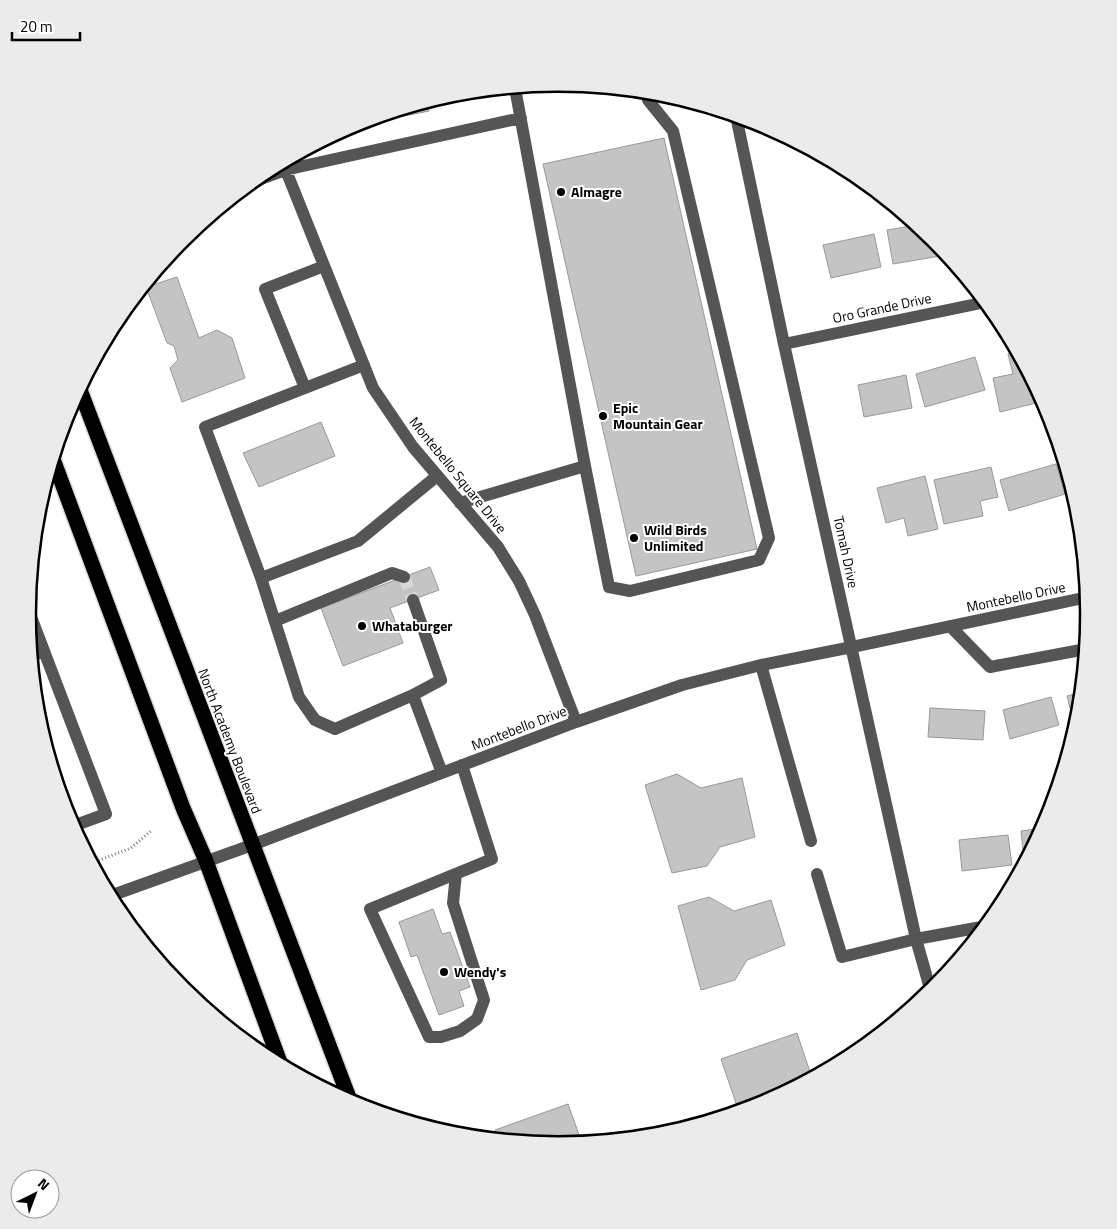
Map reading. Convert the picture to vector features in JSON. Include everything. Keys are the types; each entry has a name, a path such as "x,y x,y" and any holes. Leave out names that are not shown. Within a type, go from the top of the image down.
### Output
{"highway":[{"name":"North Academy Boulevard","path":"83,399 347,1091"},
{"path":"57,470 180,799 206,861 277,1055"}],"street":[{"path":"516,94 609,587 630,591 759,560 769,538 673,131 648,100"},
{"path":"294,164 522,118"},
{"name":"Tomah Drive","path":"738,124 784,344 916,940 929,983"},
{"name":"Montebello Square Drive","path":"285,169 373,388 412,448 498,547 519,581 535,615 576,722"},
{"path":"305,388 264,289 324,266"},
{"name":"Oro Grande Drive","path":"784,344 978,304"},
{"path":"364,365 205,428 261,578 299,697 315,720 335,729 413,695 441,680 412,600"},
{"path":"460,503 585,466"},
{"path":"261,578 358,541 437,476"},
{"path":"275,621 392,573 404,577"},
{"name":"Montebello Drive","path":"117,893 252,845 576,722 682,685 761,665 1081,599"},
{"name":"Montebello Drive","path":"950,626 990,667 1080,650"},
{"path":"36,632 106,814 80,823"},
{"path":"38,654 44,652"},
{"path":"761,665 811,841"},
{"path":"413,695 442,773"},
{"path":"456,874 453,903 481,985 484,1000 477,1019 460,1031 441,1037 429,1037 370,909 492,859 462,765"},
{"path":"817,874 842,957 976,928"}],"path":[{"path":"98,860 131,848 152,830"}],"building":[{"path":"428,109 429,111 403,116"},
{"path":"664,138 757,549 636,576 543,164"},
{"path":"908,227 938,256 893,264 887,230"},
{"path":"874,234 881,267 831,278 823,245"},
{"path":"177,277 199,338 217,330 232,338 245,378 182,402 170,368 178,360 174,346 167,343 148,292 154,284"},
{"path":"1011,353 1036,403 1000,412 993,378 1013,374 1008,354"},
{"path":"975,357 985,390 925,407 916,374"},
{"path":"906,375 912,408 864,417 858,385"},
{"path":"321,422 335,456 259,487 243,453"},
{"path":"1056,464 1065,494 1009,511 1000,480"},
{"path":"991,467 998,497 980,501 983,516 944,524 934,480"},
{"path":"925,476 938,529 908,536 904,518 886,523 877,488"},
{"name":"Whataburger","path":"430,567 439,590 390,608 403,643 343,666 321,608"},
{"path":"1074,694 1071,714 1067,696"},
{"path":"1051,697 1059,725 1010,739 1003,710"},
{"path":"930,708 985,711 983,740 928,737"},
{"path":"677,774 701,788 742,778 755,837 720,847 707,866 672,873 645,785"},
{"path":"1034,829 1023,852 1021,831"},
{"path":"1008,835 1012,865 962,871 959,840"},
{"path":"709,897 734,911 771,900 785,945 747,960 735,980 701,990 678,906"},
{"name":"Wendy's","path":"433,909 442,934 450,932 470,987 459,991 464,1006 439,1015 417,955 411,957 399,922"},
{"path":"797,1033 810,1072 737,1105 721,1059"},
{"path":"568,1104 580,1136 524,1136 496,1133 495,1130"}],"tunnel":[{"path":"404,577 413,600"}],"place":[{"name":"Almagre","path":"561,192"},
{"name":"Epic Mountain Gear","path":"603,416"},
{"name":"Wild Birds Unlimited","path":"634,538"},
{"name":"Whataburger","path":"362,626"},
{"name":"Wendy's","path":"444,972"}]}
